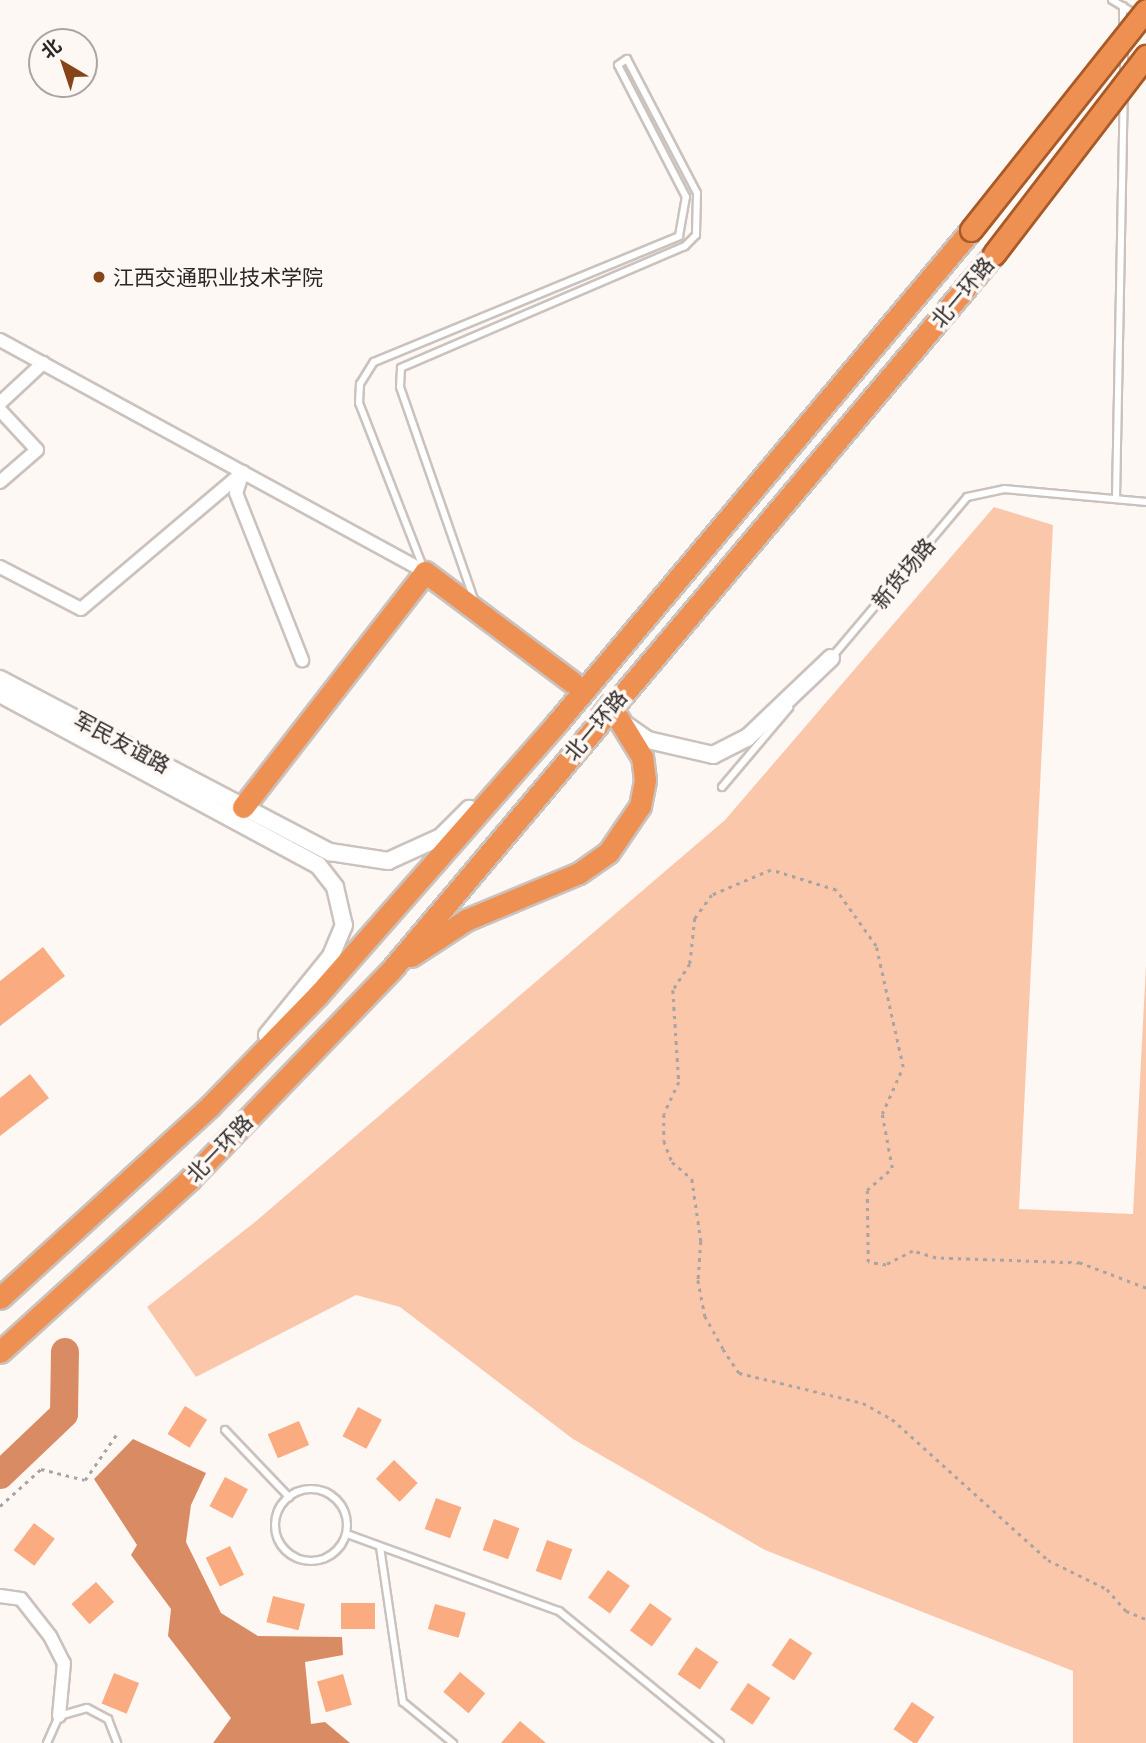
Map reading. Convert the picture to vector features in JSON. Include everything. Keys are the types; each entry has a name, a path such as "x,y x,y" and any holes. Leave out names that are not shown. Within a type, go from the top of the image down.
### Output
{"highway":[{"name":"北一环路","path":"0,1298 210,1106 399,906 556,724 971,230 1146,10"},
{"name":"北一环路","path":"0,1352 191,1178 392,969 995,254 1146,56"},
{"path":"237,812 425,572 572,682"},
{"path":"392,969 466,920 579,873 608,853 640,806 645,780 642,757 618,718"}],"street":[{"path":"0,340 425,572"},
{"path":"0,402 43,363"},
{"path":"0,410 37,450 0,482"},
{"path":"0,567 81,609 243,472"},
{"path":"243,472 236,493 302,660"},
{"path":"618,718 648,740 713,755 747,738 831,658"},
{"name":"军民友谊路","path":"0,678 237,812"},
{"name":"军民友谊路","path":"0,694 237,812"},
{"path":"237,812 330,852 388,861 441,837 556,724"},
{"path":"210,1106 331,956 344,925 335,887 318,865 237,812"},
{"path":"0,1596 21,1599 50,1636 64,1663 60,1716"}],"lane":[{"path":"1112,0 1146,20"},
{"path":"1116,498 1123,6"},
{"path":"425,572 359,403 360,384 374,362 679,236 686,197 618,65 627,59 697,193 696,235 685,246 401,368 400,387 479,612"},
{"name":"新货场路","path":"722,787 967,497 1004,489 1146,502"},
{"path":"225,1430 289,1497"},
{"path":"310,1489 330,1495 344,1510 346,1534 340,1547 320,1561 294,1557 276,1531 289,1497 310,1489"},
{"path":"346,1534 559,1611 720,1743"},
{"path":"380,1546 402,1702 453,1743"},
{"path":"47,1743 60,1716 87,1708 98,1711 114,1728 117,1743"}],"path":[{"path":"1146,1288 1080,1263 936,1258 913,1251 886,1265 868,1262 867,1190 892,1168 883,1114 903,1068 876,946 836,890 771,870 712,895 695,918 690,964 673,990 679,1082 664,1114 664,1141 672,1162 692,1179 701,1241 698,1280 705,1316 723,1349 739,1373 863,1403 892,1419 1048,1560 1107,1589 1126,1611 1146,1619"},
{"path":"0,1506 41,1469 85,1480 116,1436"}],"shaded area":[{"path":"994,507 1053,525 1019,1209 1133,1214 1146,965 1146,1743 1073,1743 1073,1671 765,1550 573,1439 400,1307 356,1295 196,1377 147,1307 255,1222 725,820"},
{"path":"133,1439 206,1473 191,1505 186,1542 221,1613 258,1636 342,1637 343,1655 305,1662 311,1724 325,1722 350,1743 213,1743 231,1718 168,1636 171,1609 131,1555 137,1545 94,1479"}],"building":[{"path":"43,947 65,976 0,1026 0,981"},
{"path":"30,1074 49,1098 0,1136 0,1098"},
{"path":"185,1406 207,1420 190,1448 168,1434"},
{"path":"358,1407 382,1420 366,1449 343,1436"},
{"path":"299,1421 309,1445 278,1458 268,1434"},
{"path":"394,1460 418,1483 400,1502 376,1479"},
{"path":"225,1477 248,1489 232,1518 210,1506"},
{"path":"436,1498 461,1507 450,1538 425,1529"},
{"path":"494,1519 519,1528 508,1559 483,1550"},
{"path":"34,1523 55,1539 34,1566 14,1550"},
{"path":"547,1540 572,1549 561,1580 536,1571"},
{"path":"230,1546 244,1575 220,1587 206,1558"},
{"path":"608,1570 630,1586 610,1613 588,1598"},
{"path":"96,1582 114,1602 90,1624 71,1604"},
{"path":"273,1596 305,1604 298,1630 266,1622"},
{"path":"341,1603 375,1603 375,1629 341,1629"},
{"path":"650,1603 672,1619 652,1646 630,1631"},
{"path":"435,1604 466,1613 459,1638 428,1629"},
{"path":"790,1638 812,1653 794,1680 772,1665"},
{"path":"696,1647 718,1662 700,1689 678,1674"},
{"path":"460,1672 485,1693 469,1713 443,1692"},
{"path":"114,1673 139,1683 127,1714 102,1704"},
{"path":"343,1674 352,1705 326,1712 317,1681"},
{"path":"748,1683 770,1698 752,1725 730,1710"},
{"path":"912,1702 934,1717 917,1743 894,1729"},
{"path":"520,1721 546,1743 501,1743"}],"waterway":[{"path":"0,1475 64,1414 65,1352"}],"tunnel":[{"path":"572,682 618,718"}],"place":[{"name":"江西交通职业技术学院","path":"99,277"}]}
